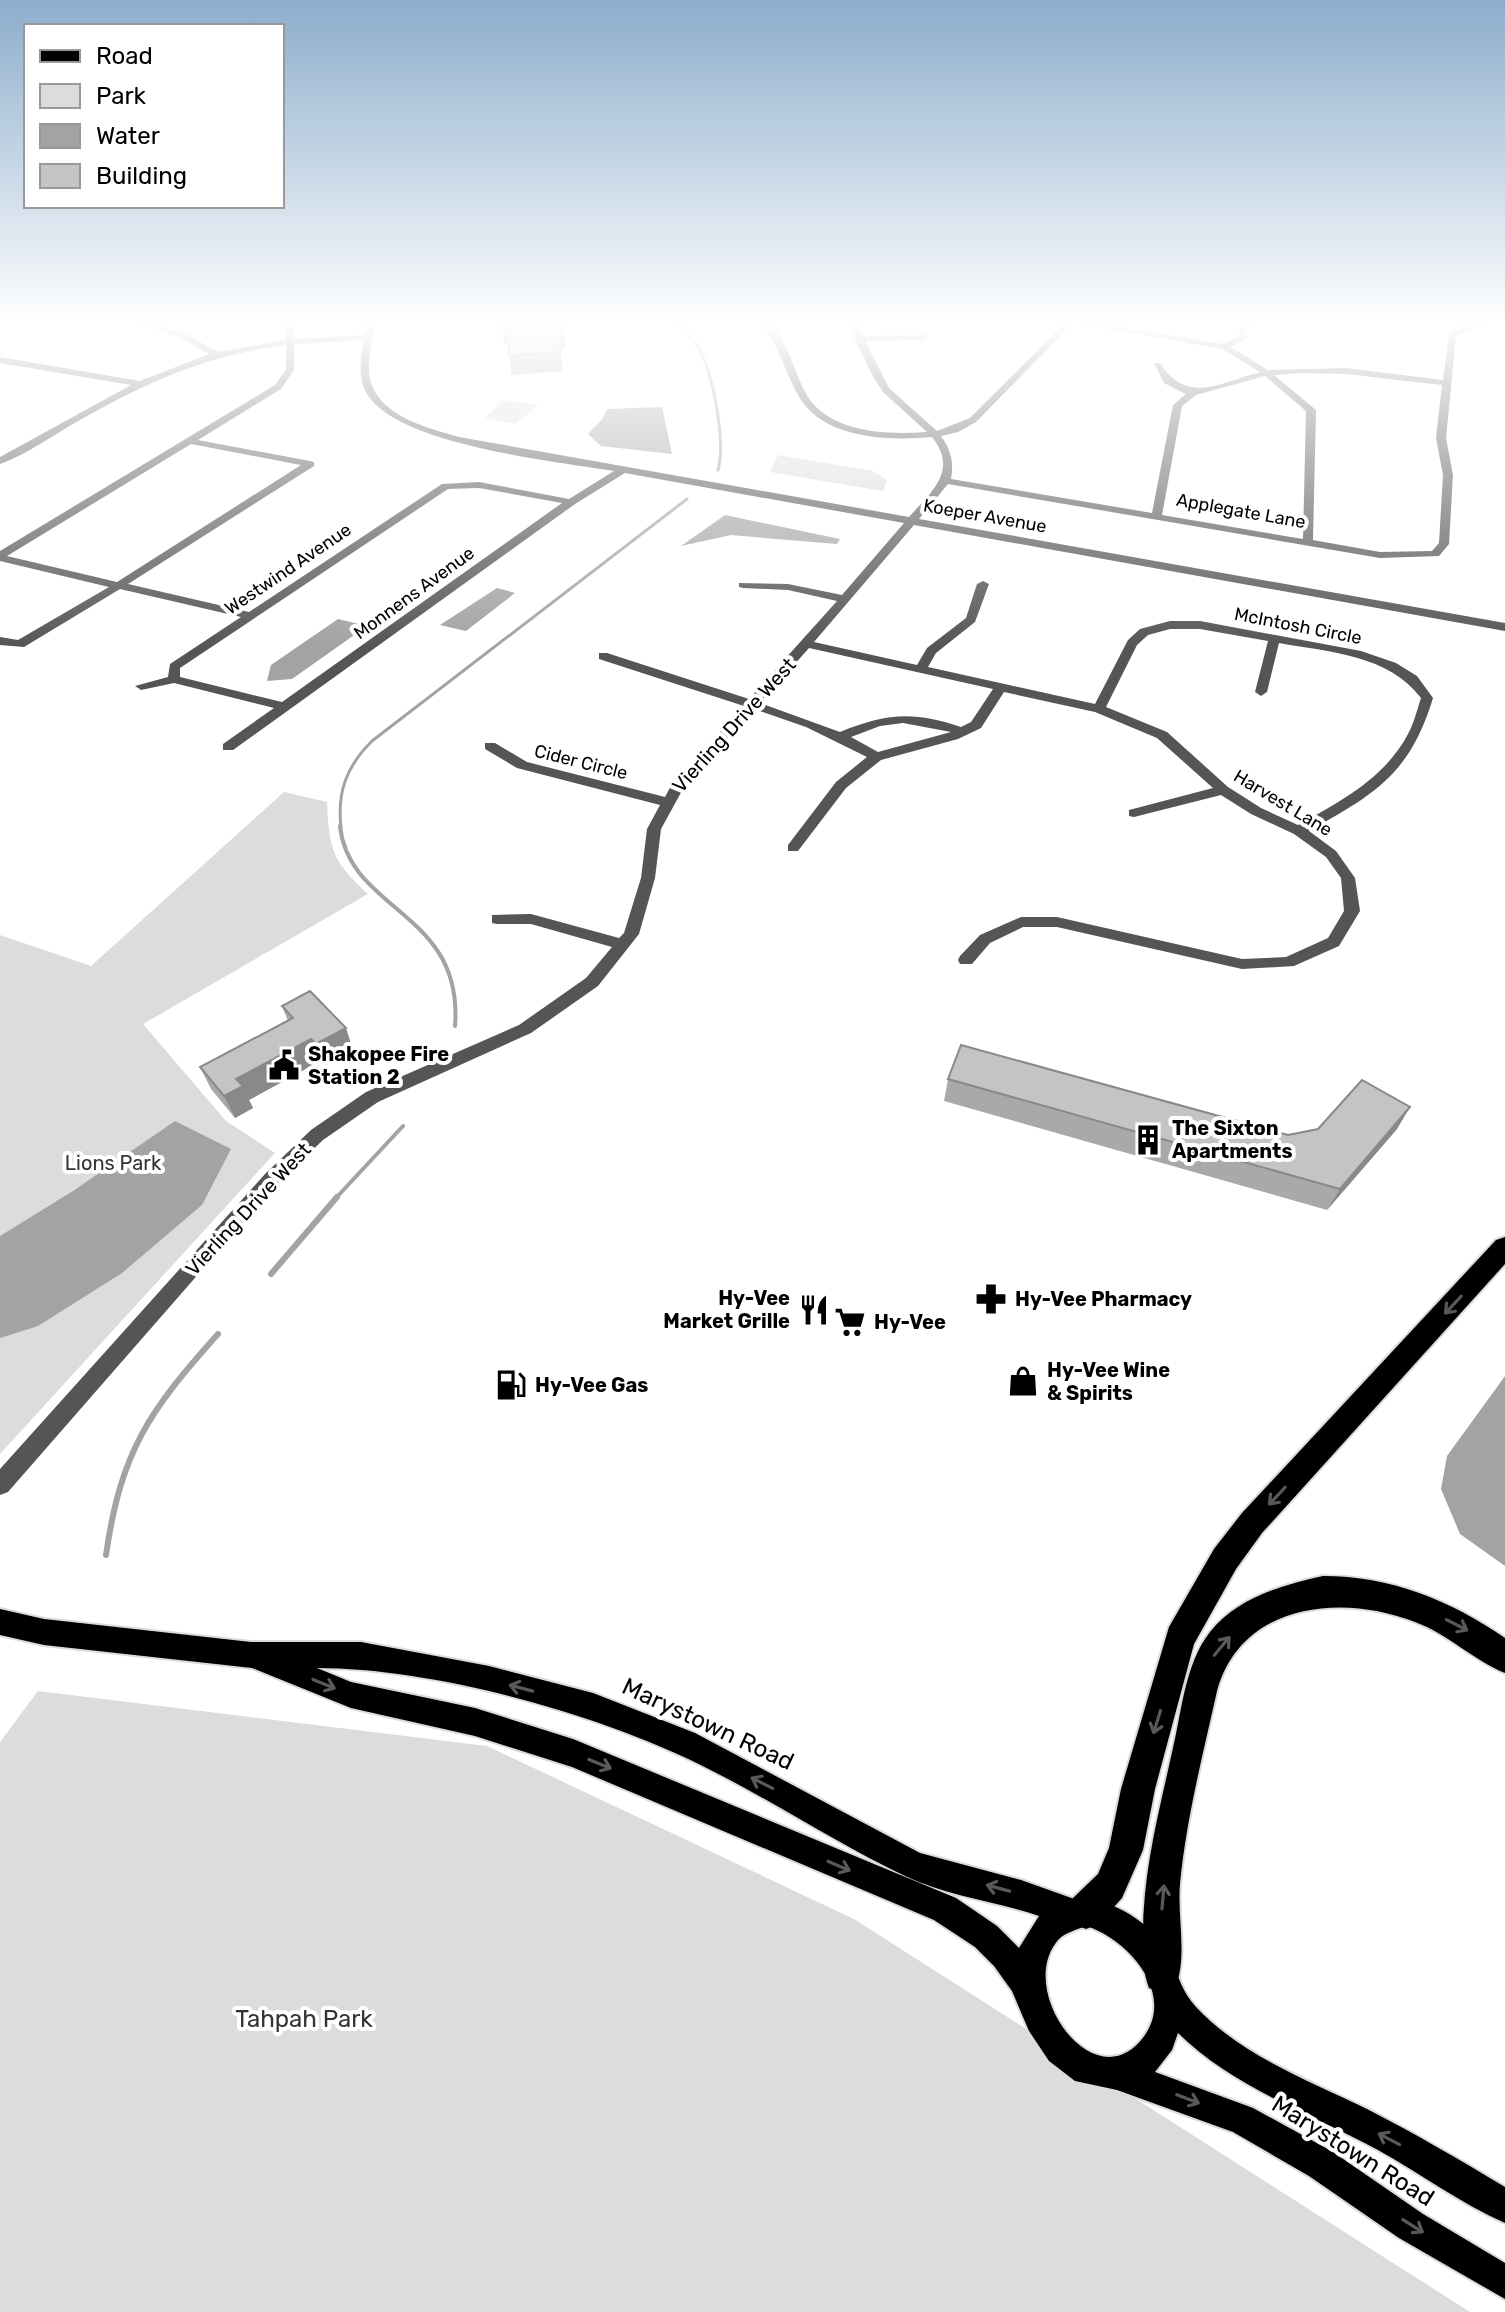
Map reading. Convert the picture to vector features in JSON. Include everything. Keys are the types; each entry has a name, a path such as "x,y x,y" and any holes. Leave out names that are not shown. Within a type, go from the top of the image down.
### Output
{"highway":[{"path":"1079,1912 1110,1886 1126,1850 1138,1789 1180,1638 1225,1559 1252,1523 1505,1247"},
{"path":"1164,1984 1161,1901 1198,1708 1212,1657 1242,1622 1281,1599 1322,1590 1359,1591 1437,1614 1472,1632 1505,1657"}],"main road":[{"name":"Marystown Road","path":"0,1622 44,1632 251,1655 361,1655 489,1679 593,1707 685,1743 915,1866 1079,1912"},
{"name":"Marystown Road","path":"251,1655 351,1695 475,1722 573,1753 945,1909 987,1934 1013,1963 1032,1997"},
{"path":"1079,1912 1102,1913 1132,1929 1155,1957 1164,1984 1165,2021 1157,2046 1145,2060 1131,2069 1114,2073 1096,2072 1062,2053 1043,2027 1032,1997 1031,1959 1037,1943 1058,1919 1079,1912"},
{"name":"Marystown Road","path":"1164,1984 1183,2018 1220,2051 1424,2158 1505,2206"},
{"name":"Marystown Road","path":"1114,2073 1242,2119 1321,2164 1411,2226 1505,2282"}],"street":[{"path":"0,461 54,432"},
{"path":"0,557 209,432"},
{"name":"Koeper Avenue","path":"432,432 458,440 622,470 1505,627"},
{"path":"866,432 878,435 941,432"},
{"path":"932,432 943,443 950,466 946,481"},
{"path":"1157,515 1173,432"},
{"path":"1308,541 1310,432"},
{"name":"Applegate Lane","path":"946,481 1380,555 1435,554 1444,544 1448,475 1442,432"},
{"path":"0,641 20,644 118,586 310,464 193,442"},
{"name":"Monnens Avenue","path":"228,747 571,502 622,470"},
{"name":"Vierling Drive West","path":"0,1485 271,1179 317,1135 383,1091 505,1039 547,1016 592,982 624,945 644,896 654,829 677,787 806,644 946,481"},
{"name":"Westwind Avenue","path":"174,679 174,667 446,486 463,483 571,502"},
{"path":"0,557 250,616"},
{"path":"921,669 931,651 971,620 983,584"},
{"path":"743,585 788,587 844,599"},
{"name":"McIntosh Circle","path":"1099,709 1132,643 1144,632 1170,625 1200,625 1357,654 1392,666 1413,679 1427,698 1415,734 1392,768 1338,809 1299,831"},
{"path":"1261,692 1274,640"},
{"name":"Harvest Lane","path":"806,644 1099,709 1162,735 1223,790 1256,811 1299,831 1331,854 1348,878 1352,911 1334,942 1288,962 1242,964 1057,922 1021,922 985,939 966,960"},
{"path":"603,656 651,676 752,703 843,736 876,757"},
{"path":"141,686 174,679 286,707"},
{"path":"793,848 841,785 876,757 963,732 976,725 1001,686"},
{"path":"843,736 873,722 908,716 963,732"},
{"name":"Cider Circle","path":"490,746 522,765 667,802"},
{"path":"1134,813 1223,790"},
{"path":"497,919 531,919 624,945"}],"green space":[{"path":"778,455 873,471 887,480 883,491 770,472"},
{"name":"Lions Park","path":"284,792 327,802 329,832 335,853 347,872 368,894 143,1024 226,1121 275,1153 0,1454 0,935 91,966"},
{"name":"Tahpah Park","path":"38,1691 487,1746 854,1919 1470,2312 0,2312 0,1742"}],"water":[{"path":"667,432 672,454 601,446 588,434"},
{"path":"725,515 840,539 837,544 731,535 681,546"},
{"path":"497,588 515,593 466,631 440,625"},
{"path":"338,619 367,626 292,679 267,681 271,665"},
{"path":"175,1121 231,1149 202,1205 122,1273 38,1326 0,1338 0,1236 73,1191"},
{"path":"1505,1376 1505,1566 1460,1534 1441,1489 1447,1456"}],"building":[{"path":"310,991 346,1028 316,1044 311,1039 236,1079 243,1086 224,1096 200,1067 293,1018 282,1006"},
{"path":"961,1045 1288,1135 1318,1129 1362,1080 1410,1107 1340,1189 948,1079"}],"waterway":[{"path":"718,470 719,432"},
{"path":"341,828 340,803 345,781 356,760 372,741 687,499"},
{"path":"340,826 348,855 363,877 425,935 442,958 453,988 455,1026"},
{"path":"335,1199 403,1126"},
{"path":"271,1274 337,1197"},
{"path":"106,1555 120,1487 142,1434 174,1386 218,1334"}],"place":[{"name":"Shakopee Fire Station 2","path":"284,1065"},
{"name":"The Sixton Apartments","path":"1148,1140"},
{"name":"Hy-Vee Pharmacy","path":"991,1299"},
{"name":"Hy-Vee Market Grille","path":"814,1310"},
{"name":"Hy-Vee","path":"850,1322"},
{"name":"Hy-Vee Wine & Spirits","path":"1023,1381"},
{"name":"Hy-Vee Gas","path":"511,1385"}]}
